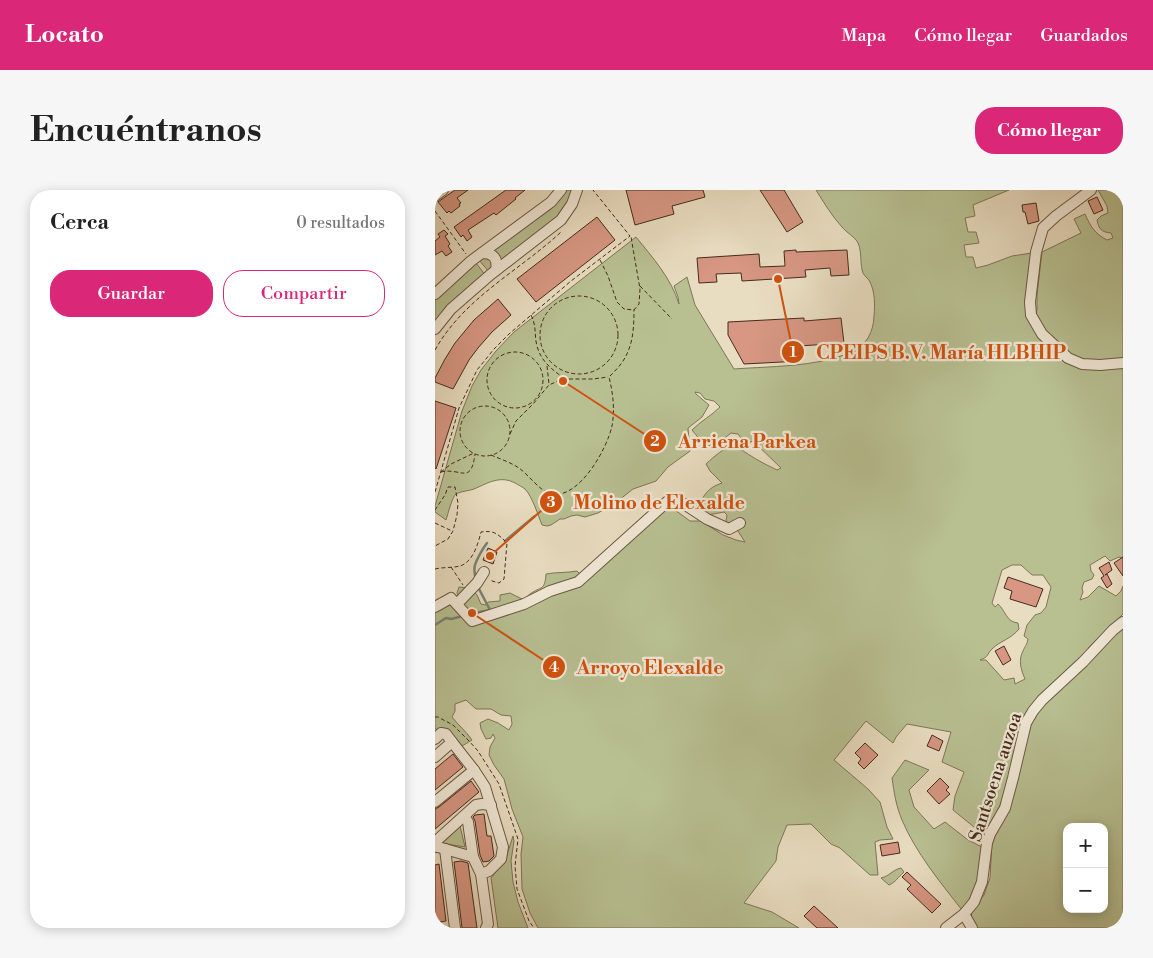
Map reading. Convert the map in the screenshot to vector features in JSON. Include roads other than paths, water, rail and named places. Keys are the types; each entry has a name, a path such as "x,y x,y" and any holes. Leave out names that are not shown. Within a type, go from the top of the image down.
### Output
{"street":[{"path":"435,196 443,190"},
{"path":"435,294 471,261 551,202 561,190"},
{"path":"435,329 451,309 496,270 561,220 572,204 577,190"},
{"path":"1091,190 1043,228 1036,252 1030,302 1031,315 1042,334 1068,358 1082,364 1100,366 1123,363"},
{"path":"482,253 489,253 495,258 496,270"},
{"path":"435,607 451,598 472,621 524,604 550,591 578,582 668,501 681,502 707,519 729,529 741,523"},
{"path":"457,604 477,583 484,572"},
{"name":"Santsoena auzoa","path":"946,928 964,914 974,902 982,882 989,834 1005,808 1026,723 1042,700 1123,622"},
{"path":"435,738 441,733 446,734 453,742 485,788 491,805 503,847 501,859 489,871 481,874"},
{"path":"435,757 453,742"},
{"path":"435,802 474,770"},
{"path":"455,928 438,847 435,842 476,805 491,805"},
{"path":"464,816 468,822 473,856 481,874 488,924 486,928"},
{"path":"438,847 473,856"},
{"path":"964,914 972,928"}],"waterway":[{"path":"505,541 535,516"},
{"path":"476,580 475,564 487,543"},
{"path":"478,587 490,610"},
{"path":"469,614 490,610"},
{"path":"435,625 446,618 451,619 463,616"}],"place":[{"name":"CPEIPS B.V. María HLBHIP","path":"778,279"},
{"name":"Arriena Parkea","path":"563,381"},
{"name":"Molino de Elexalde","path":"490,556"},
{"name":"Arroyo Elexalde","path":"472,613"}]}
